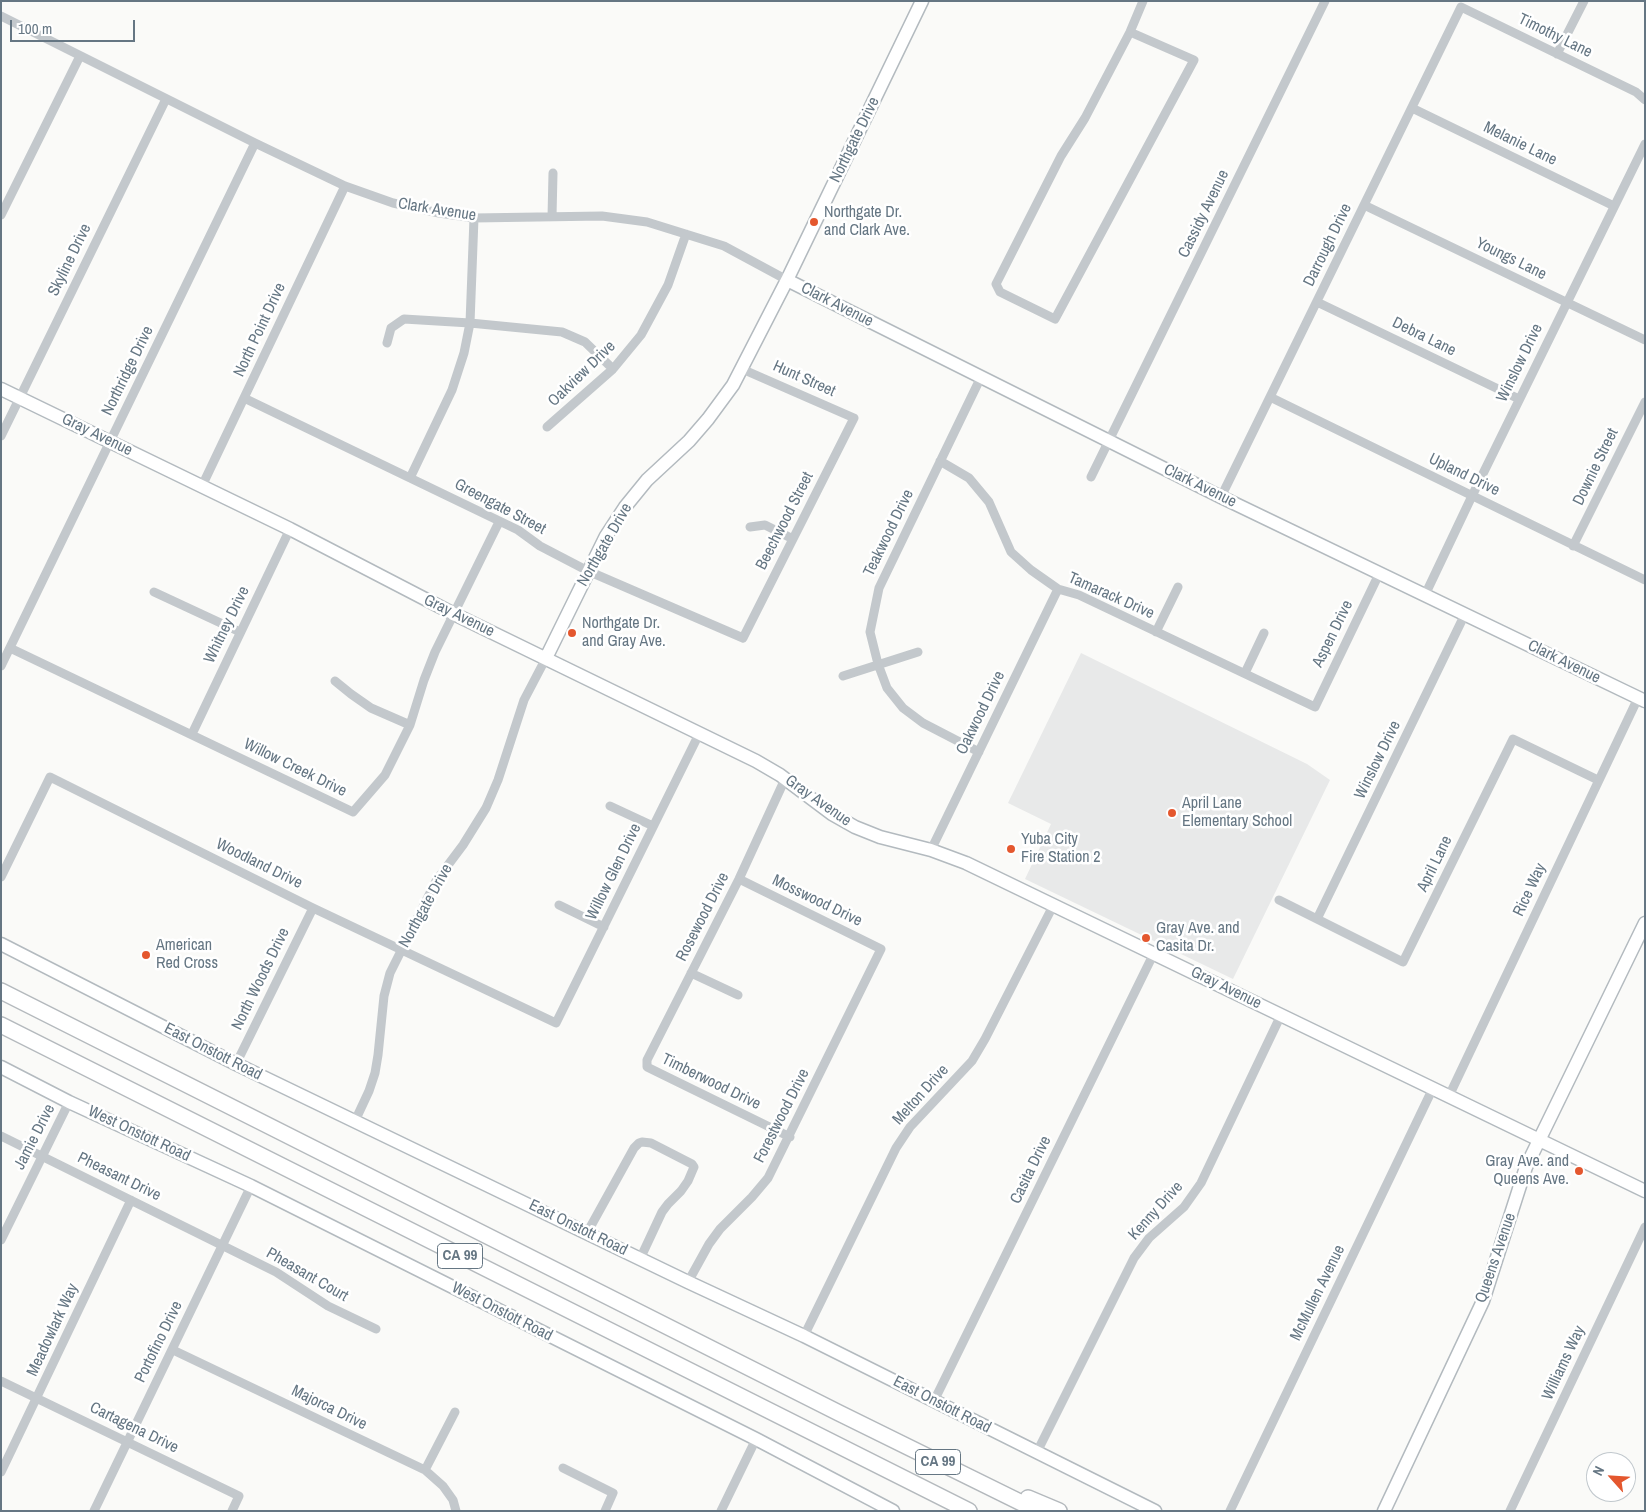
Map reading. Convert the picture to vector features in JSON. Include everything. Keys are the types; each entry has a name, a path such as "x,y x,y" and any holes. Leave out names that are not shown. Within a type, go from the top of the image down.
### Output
{"highway":[{"name":"CA 99","path":"1,991 838,1413 1038,1511"},
{"name":"CA 99","path":"1,1025 968,1511"},
{"path":"838,1413 1059,1511"},
{"path":"919,1486 957,1511"}],"street":[{"name":"Northgate Drive","path":"355,1121 375,1073 384,996 390,973 436,881 463,845 486,808 498,780 524,700 588,571 606,536 625,507 647,480 689,441 708,419 742,369 922,1"},
{"path":"1130,32 1194,60 1056,319 1000,292 996,284 1061,156 1085,118 1130,32 1143,1"},
{"name":"Cassidy Avenue","path":"1091,477 1325,1"},
{"path":"1557,54 1584,1"},
{"name":"Timothy Lane","path":"1462,8 1636,92 1645,100"},
{"name":"Darrough Drive","path":"1221,496 1462,8"},
{"name":"Clark Avenue","path":"1,16 345,186 393,203 474,218 602,216 647,222 724,246 787,280 1221,496 1641,700"},
{"path":"1,215 80,56"},
{"name":"Skyline Drive","path":"1,436 166,99"},
{"name":"Melanie Lane","path":"1412,108 1614,206"},
{"name":"Northridge Drive","path":"1,666 255,143"},
{"name":"Winslow Drive","path":"1425,595 1645,144"},
{"path":"552,217 554,173"},
{"name":"North Point Drive","path":"202,486 345,186"},
{"name":"Youngs Lane","path":"1364,205 1645,340"},
{"path":"410,478 452,390 464,353 470,323 474,218"},
{"name":"Oakview Drive","path":"547,427 614,369 641,335 668,285 686,234"},
{"name":"Debra Lane","path":"1317,302 1519,400"},
{"path":"387,344 391,328 404,319 562,332 585,342 614,369"},
{"name":"Hunt Street","path":"742,369 854,418"},
{"name":"Teakwood Drive","path":"979,752 923,723 902,708 887,688 878,664 870,632 879,588 981,377"},
{"name":"Gray Avenue","path":"1,389 290,529 454,614 765,765 832,814 854,827 880,837 932,850 966,863 1645,1191"},
{"name":"Greengate Street","path":"244,398 518,530 540,546 588,571 743,638"},
{"name":"Upland Drive","path":"1270,398 1645,580"},
{"name":"Downie Street","path":"1573,546 1645,402"},
{"name":"Beechwood Street","path":"743,638 854,418"},
{"name":"Tamarack Drive","path":"940,461 969,478 989,502 1011,552 1031,570 1058,589 1079,595 1315,707"},
{"name":"Willow Creek Drive","path":"10,648 353,812 385,775 410,725 435,652 499,522"},
{"path":"750,526 765,525 793,539"},
{"name":"Whitney Drive","path":"192,734 290,529"},
{"name":"Aspen Drive","path":"1315,707 1379,574"},
{"path":"1156,632 1178,587"},
{"name":"Oakwood Drive","path":"932,850 1058,589"},
{"path":"154,592 240,632"},
{"name":"Winslow Drive","path":"1317,919 1465,614"},
{"path":"1244,674 1264,634"},
{"path":"843,676 918,652"},
{"path":"335,680 371,708 410,725"},
{"name":"Rice Way","path":"1449,1096 1598,780 1641,700"},
{"name":"Willow Glen Drive","path":"556,1023 699,734"},
{"name":"April Lane","path":"1279,900 1403,962 1513,739 1598,780"},
{"name":"Woodland Drive","path":"1,877 50,777 313,908 556,1023"},
{"name":"Rosewood Drive","path":"647,1068 647,1060 739,879 785,779"},
{"path":"610,806 653,826"},
{"name":"Mosswood Drive","path":"739,879 881,949"},
{"name":"Melton Drive","path":"804,1336 896,1148 910,1127 972,1061 1054,904"},
{"path":"558,905 604,927"},
{"name":"North Woods Drive","path":"236,1064 313,908"},
{"name":"Queens Avenue","path":"1384,1511 1483,1301 1526,1168 1645,923"},
{"name":"East Onstott Road","path":"1,944 236,1064 804,1336 1155,1511"},
{"name":"Forestwood Drive","path":"688,1282 708,1244 768,1178 881,949"},
{"name":"Casita Drive","path":"934,1400 1154,953"},
{"path":"692,973 738,995"},
{"name":"Kenny Drive","path":"1037,1452 1134,1258 1149,1238 1184,1206 1201,1183 1281,1015"},
{"name":"West Onstott Road","path":"1,1067 69,1102 251,1186 893,1511"},
{"name":"Timberwood Drive","path":"647,1068 790,1136"},
{"name":"McMullen Avenue","path":"1230,1511 1433,1088"},
{"name":"Jamie Drive","path":"1,1240 69,1102"},
{"name":"Pheasant Drive","path":"1,1136 222,1246"},
{"path":"587,1233 634,1148 639,1143 651,1144 692,1164 694,1167 688,1181 662,1212 640,1259"},
{"name":"Portofino Drive","path":"94,1511 251,1186"},
{"name":"Meadowlark Way","path":"1,1472 132,1200"},
{"name":"Williams Way","path":"1510,1511 1645,1227"},
{"name":"Pheasant Court","path":"222,1246 276,1272 328,1306 376,1329"},
{"name":"Majorca Drive","path":"172,1350 425,1470 443,1486 453,1500 456,1511"},
{"name":"Cartagena Drive","path":"1,1381 239,1496 232,1511"},
{"path":"425,1470 456,1412"},
{"path":"721,1511 756,1440"},
{"path":"564,1468 613,1493 605,1511"}],"shaded area":[{"name":"April Lane Elementary School","path":"1081,653 1307,764 1330,780 1233,979 1025,879 1051,824 1008,803"}],"place":[{"name":"Northgate Dr. and Clark Ave.","path":"814,222"},
{"name":"Northgate Dr. and Gray Ave.","path":"572,633"},
{"name":"April Lane Elementary School","path":"1172,813"},
{"name":"Yuba City Fire Station 2","path":"1011,849"},
{"name":"Gray Ave. and Casita Dr.","path":"1146,938"},
{"name":"American Red Cross","path":"146,955"},
{"name":"Gray Ave. and Queens Ave.","path":"1579,1171"}]}
